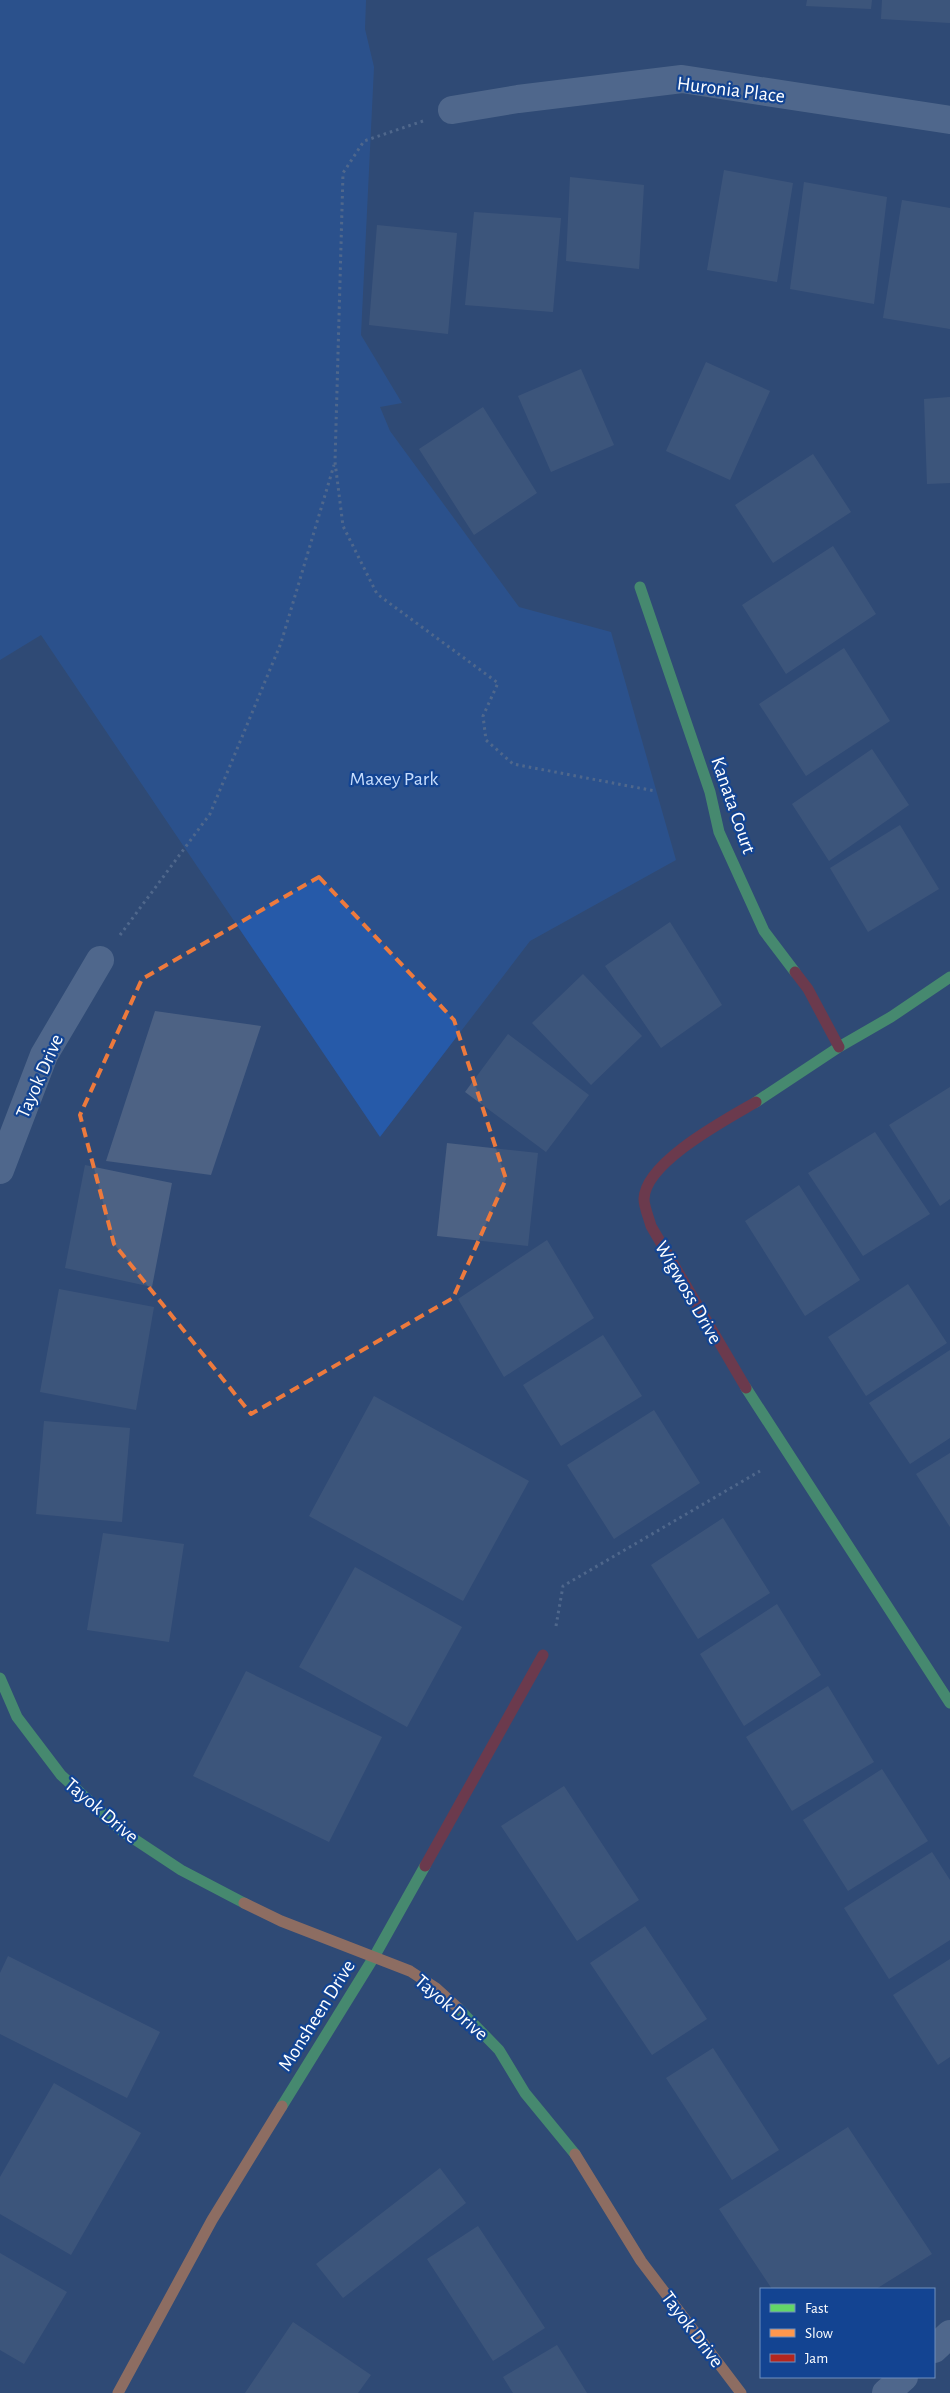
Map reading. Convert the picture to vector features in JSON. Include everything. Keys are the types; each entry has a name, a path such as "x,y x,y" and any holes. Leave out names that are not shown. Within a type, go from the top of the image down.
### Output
{"street":[{"name":"Huronia Place","path":"452,110 518,99 682,79 950,120"},
{"name":"Kanata Court","path":"640,587 710,792 719,832 764,931 808,989 839,1047"},
{"name":"Tayok Drive","path":"0,1170 44,1055 100,960"},
{"name":"Wigwoss Drive","path":"950,977 891,1017 839,1047 761,1099 714,1126 669,1158 653,1177 644,1199 651,1226 730,1363 950,1703"},
{"name":"Monsheen Drive","path":"118,2393 212,2220 374,1957 543,1655"},
{"name":"Tayok Drive","path":"0,1678 17,1717 61,1774 122,1831 181,1870 236,1899 281,1921 410,1970 436,1988 500,2050 525,2093 578,2158 642,2261 741,2393"},
{"path":"935,2348 950,2334"},
{"path":"886,2393 903,2378"}],"path":[{"path":"452,110 364,142 343,173 335,462 343,526 377,594 498,683 483,716 486,740 513,764 655,791"},
{"path":"100,960 210,814 281,642 335,462"},
{"path":"543,1655 555,1631 563,1586 789,1454"}],"highlighted area":[{"path":"319,877 454,1020 506,1179 453,1298 251,1414 114,1244 80,1115 142,979"}],"green space":[{"name":"Maxey Park","path":"0,0 366,0 365,29 374,67 361,335 402,403 380,407 390,431 519,607 611,632 676,860 530,941 380,1137 41,635 0,660"}],"building":[{"path":"807,0 872,0 871,9 806,6"},
{"path":"882,0 950,0 950,23 881,19"},
{"path":"724,170 793,183 777,282 707,270"},
{"path":"570,177 644,185 639,269 566,261"},
{"path":"804,182 887,197 874,304 790,289"},
{"path":"902,200 950,208 950,329 883,318"},
{"path":"474,212 561,218 553,312 465,305"},
{"path":"377,225 457,233 448,334 369,325"},
{"path":"706,362 770,391 730,480 666,451"},
{"path":"581,369 614,445 551,472 518,396"},
{"path":"950,397 950,483 927,484 924,399"},
{"path":"483,407 537,493 474,535 419,449"},
{"path":"813,454 851,512 773,563 735,505"},
{"path":"833,546 876,614 786,674 742,605"},
{"path":"844,648 890,721 806,776 759,704"},
{"path":"872,749 909,805 829,861 792,804"},
{"path":"900,825 939,889 868,932 830,868"},
{"path":"670,922 722,1005 661,1048 605,966"},
{"path":"583,974 642,1036 591,1085 532,1023"},
{"path":"155,1011 261,1026 211,1175 106,1161"},
{"path":"508,1034 589,1095 546,1152 465,1092"},
{"path":"950,1087 950,1199 940,1206 889,1125"},
{"path":"875,1132 930,1214 863,1256 808,1173"},
{"path":"447,1143 538,1153 528,1246 437,1236"},
{"path":"85,1165 172,1183 152,1287 65,1268"},
{"path":"799,1185 860,1280 805,1316 745,1221"},
{"path":"547,1240 594,1318 504,1377 458,1299"},
{"path":"908,1284 947,1343 866,1396 828,1337"},
{"path":"59,1289 154,1307 136,1410 40,1392"},
{"path":"603,1335 642,1396 561,1446 523,1385"},
{"path":"950,1350 950,1438 910,1464 869,1403"},
{"path":"374,1396 529,1481 463,1601 309,1516"},
{"path":"654,1410 700,1483 614,1539 567,1465"},
{"path":"44,1421 130,1428 122,1522 36,1514"},
{"path":"950,1453 950,1527 916,1474"},
{"path":"723,1518 770,1593 698,1639 651,1565"},
{"path":"103,1533 184,1544 169,1642 87,1630"},
{"path":"355,1567 462,1627 407,1727 299,1667"},
{"path":"777,1604 821,1675 744,1726 700,1654"},
{"path":"246,1671 382,1737 329,1842 193,1776"},
{"path":"828,1686 874,1762 792,1811 746,1737"},
{"path":"882,1769 928,1841 848,1891 803,1820"},
{"path":"564,1786 639,1900 577,1941 501,1826"},
{"path":"932,1852 950,1880 950,1940 889,1979 844,1908"},
{"path":"645,1926 707,2019 652,2055 590,1963"},
{"path":"8,1956 160,2032 127,2098 0,2034 0,1973"},
{"path":"950,1959 950,2057 938,2065 893,1995"},
{"path":"713,2048 779,2150 732,2180 666,2078"},
{"path":"54,2083 141,2133 71,2255 0,2214 0,2177"},
{"path":"848,2127 932,2254 878,2288 771,2288 719,2209"},
{"path":"440,2168 466,2203 343,2298 316,2264"},
{"path":"478,2226 545,2328 493,2361 427,2259"},
{"path":"0,2253 67,2292 24,2364 0,2350"},
{"path":"293,2322 371,2375 358,2393 245,2393"},
{"path":"557,2345 587,2393 513,2393 503,2377"}],"traffic: fast":[{"path":"640,587 710,792 719,832 764,931 795,972"},
{"path":"756,1102 839,1047 891,1017 950,977"},
{"path":"746,1388 950,1703"},
{"path":"0,1678 17,1717 61,1775 122,1831 181,1870 244,1903"},
{"path":"282,2106 374,1957 425,1866"},
{"path":"458,2008 499,2050 525,2093 575,2154"}],"traffic: slow":[{"path":"244,1903 281,1921 410,1971 436,1988 458,2008"},
{"path":"118,2393 212,2220 282,2106"},
{"path":"575,2154 641,2261 741,2393"}],"traffic: jam":[{"path":"795,972 808,989 839,1047"},
{"path":"746,1388 651,1226 644,1199 648,1185 658,1171 672,1157 708,1130 756,1102"},
{"path":"425,1866 543,1655"}]}
